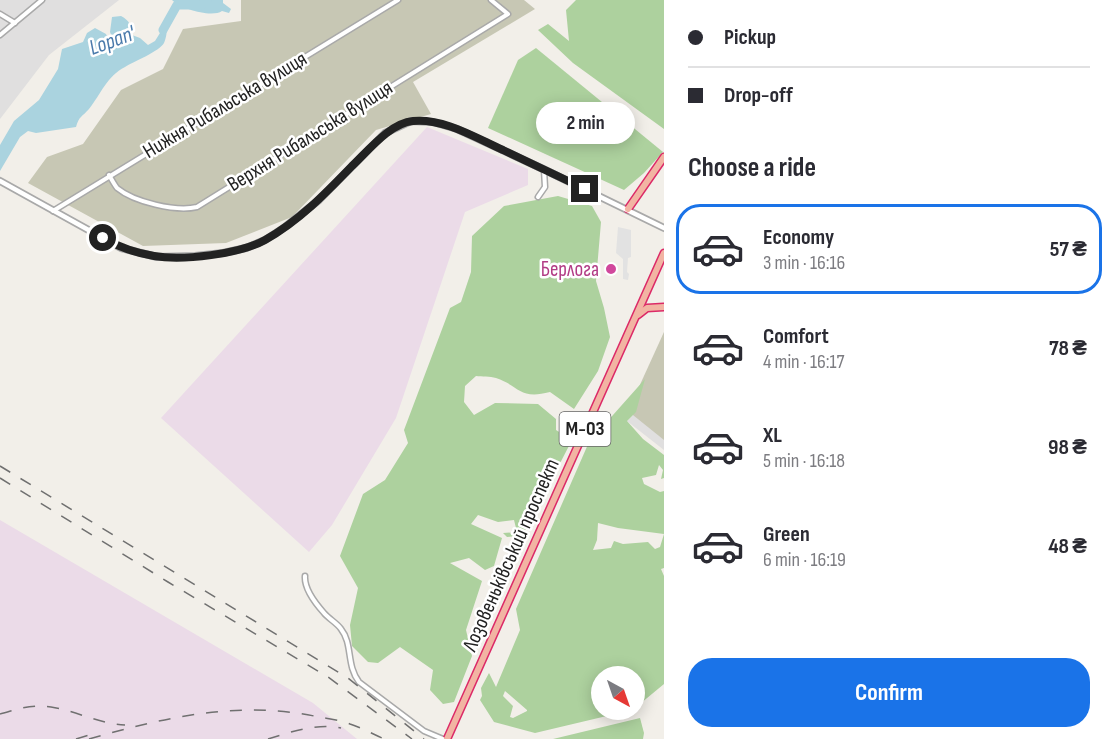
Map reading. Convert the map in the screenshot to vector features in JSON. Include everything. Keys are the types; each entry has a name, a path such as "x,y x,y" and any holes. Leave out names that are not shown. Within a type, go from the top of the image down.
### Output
{"highway":[{"path":"628,209 664,157"},
{"name":"Лозовеньківський проспект","path":"447,739 664,253"},
{"path":"635,317 647,308 664,307"}],"street":[{"path":"0,35 42,0"},
{"name":"Нижня Рибальська вулиця","path":"53,211 398,0"},
{"name":"Верхня Рибальська вулиця","path":"109,175 119,189 159,206 188,209 197,207 508,14 490,0"},
{"path":"0,14 15,23"},
{"path":"0,181 121,248 157,257 195,256 246,248 265,240 319,200 385,133 411,121 433,122 457,129 664,228"},
{"path":"538,197 545,187 543,169"},
{"path":"305,576 304,584 324,613 342,629 354,675 359,682 424,731 442,739"}],"shaded area":[{"path":"0,0 119,0 49,55 0,119"},
{"path":"241,0 524,0 535,9 413,82 431,114 376,130 292,217 226,243 143,246 28,183 47,157 83,144 121,90 163,69 183,29 241,21"},
{"path":"427,127 528,169 528,185 465,212 396,418 332,525 309,552 161,418"},
{"path":"618,227 631,230 628,280 623,279 623,259 616,253"},
{"path":"664,332 664,450 627,421 636,412"},
{"path":"664,332 664,440 628,411"},
{"path":"0,520 313,703 357,739 0,739"}],"green space":[{"path":"576,0 664,0 664,129 573,63 538,30 548,24 569,41 566,10"},
{"path":"536,48 663,152 624,190 488,128 518,60"},
{"path":"558,196 592,206 601,222 596,281 610,337 598,371 574,409 550,392 526,393 494,377 476,376 465,386 464,402 474,415 495,403 538,404 556,419 556,430 572,440 523,535 507,537 503,533 517,532 514,520 498,522 478,515 471,524 502,538 494,566 485,570 469,558 450,563 482,581 466,630 472,656 454,702 443,704 430,690 433,670 400,647 378,663 368,662 352,646 350,625 358,588 340,556 363,494 385,480 408,443 404,430 450,308 461,302 471,272 472,236 504,206"},
{"path":"645,379 636,412 627,421 643,439 664,455 664,478 661,479 663,470 659,465 656,475 642,478 644,484 660,492 664,491 664,534 664,568 661,569 664,576 664,684 645,700 645,666 591,666 591,720 535,733 494,722 480,700 481,688 489,673 496,687 520,630 516,609 589,442","holes":["598,523 664,534 660,547 655,549 648,542 623,544 614,541 611,548 593,550 597,540","505,691 527,710 513,718 510,717 513,706 503,696"]},
{"path":"632,720 641,720 644,733 643,739 553,739"}],"water":[{"path":"172,0 223,0 223,3 231,9 229,13 197,12"},
{"path":"121,16 130,24 132,35 148,45 155,41 168,20 162,46 113,75 76,127 36,133 28,131 20,137 0,171 0,145 14,121 39,100 58,69 62,49 83,42 87,33 95,28 106,34 108,39 112,37 110,32 112,17"}],"waterway":[{"name":"Lopan'","path":"163,30 177,5 201,5 207,0"}],"railway":[{"path":"0,466 348,678 424,739"},
{"path":"0,478 328,677 412,739"},
{"path":"0,714 44,706 125,725"},
{"path":"89,739 146,724 203,713 260,710 289,712 339,721 359,727 384,739"},
{"path":"268,739 313,727 341,728"},
{"path":"76,739 96,733"}],"place":[{"name":"Берлога","path":"611,269"}],"route":[{"path":"103,238 121,248 157,257 195,256 246,248 265,240 285,227 319,200 385,133 411,121 433,122 457,129 585,189"}]}
